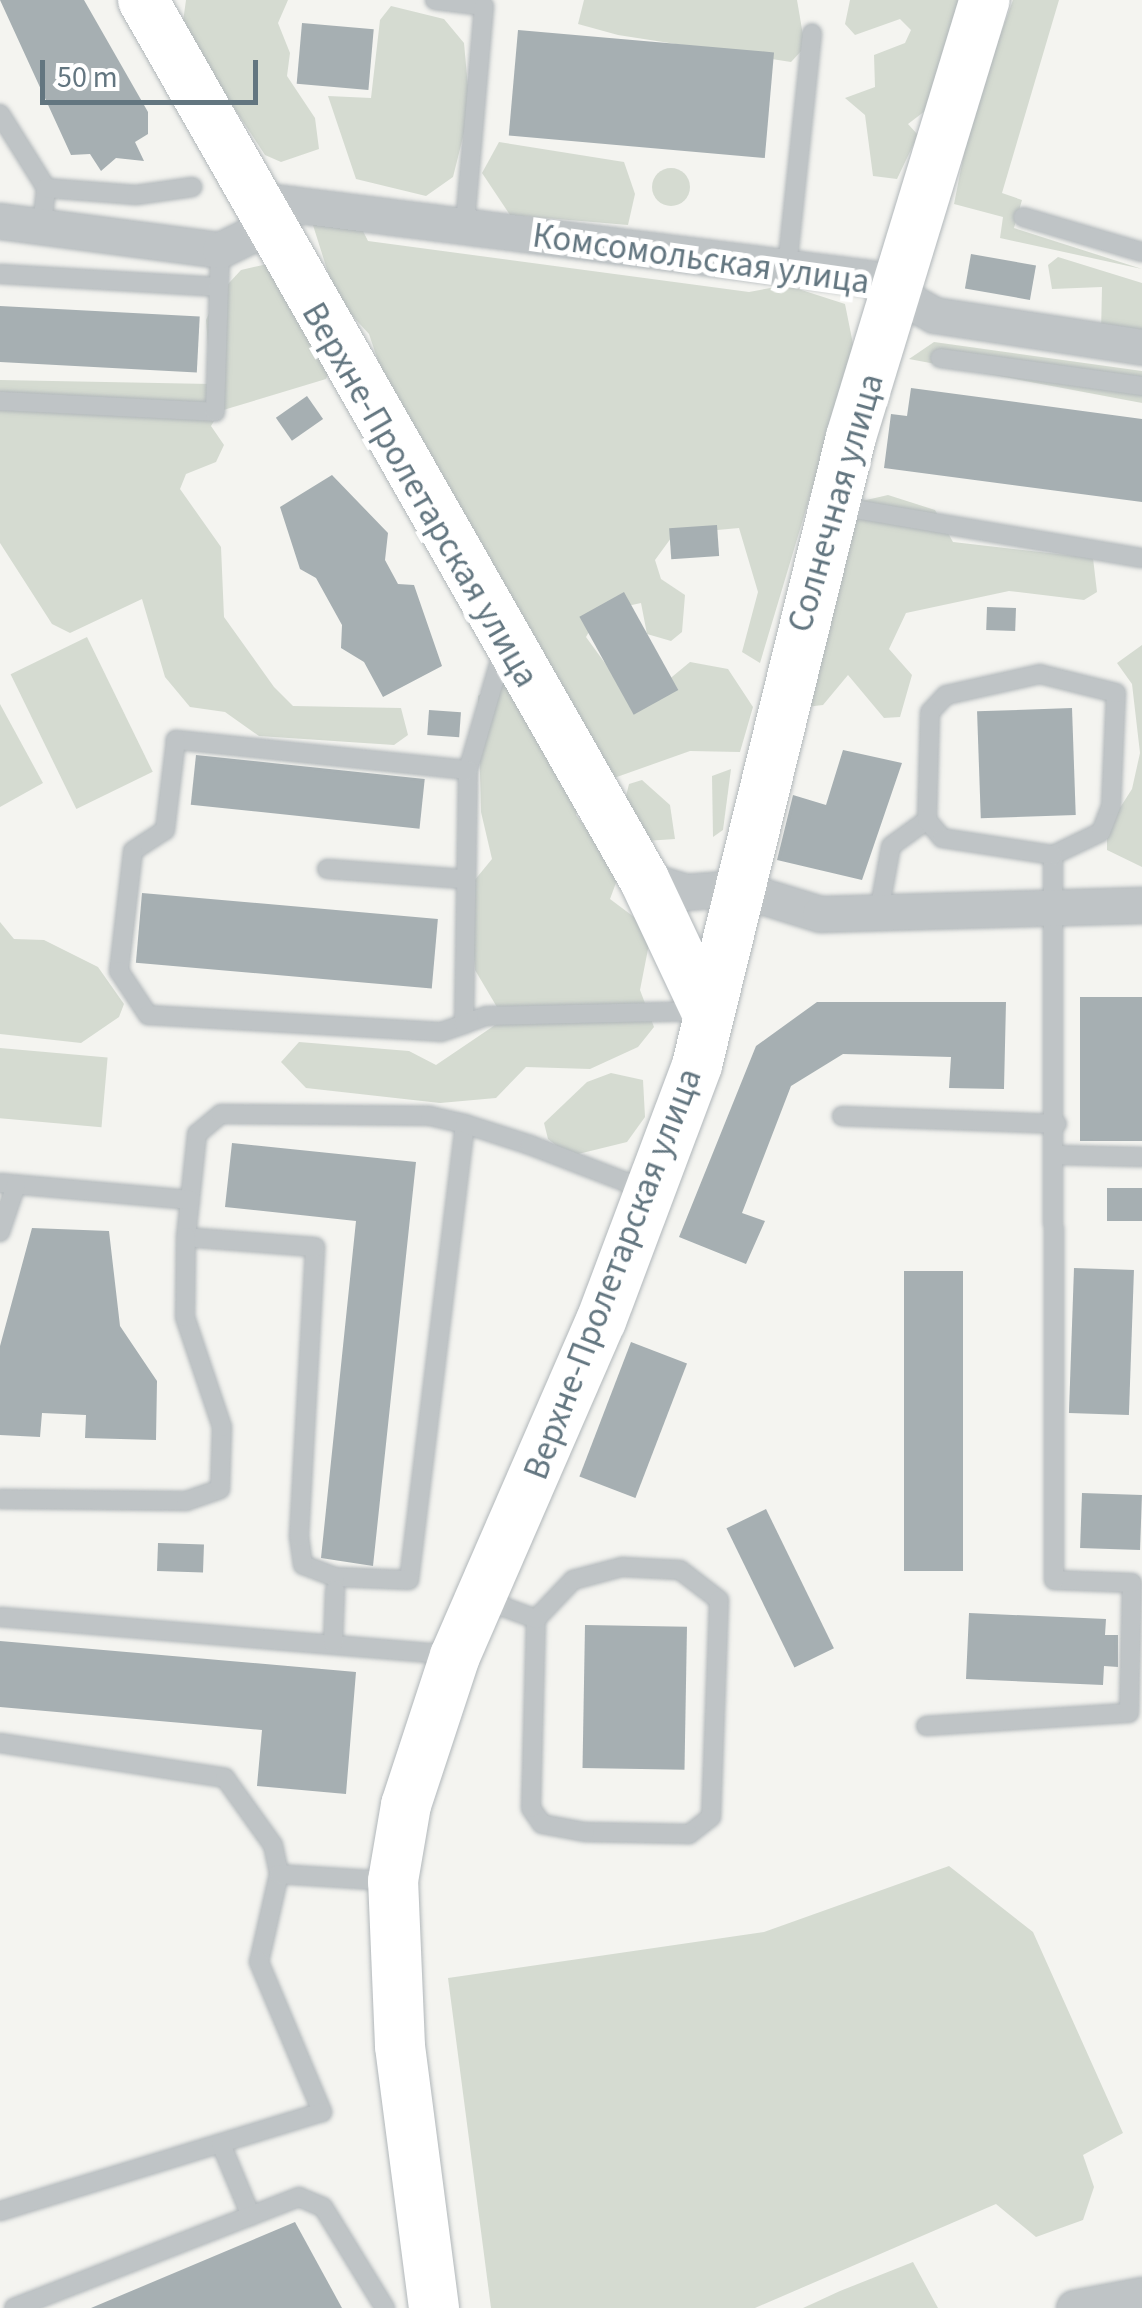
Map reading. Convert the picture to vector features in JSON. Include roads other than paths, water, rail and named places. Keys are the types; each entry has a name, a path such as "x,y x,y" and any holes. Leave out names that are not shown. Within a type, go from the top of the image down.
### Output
{"street":[{"name":"Солнечная улица","path":"706,1011 833,506 985,0"},
{"name":"Верхне-Пролетарская улица","path":"146,1 259,213 504,645 644,880 706,1011 697,1065 649,1191 421,1745 393,1881 434,2308"},
{"name":"Комсомольская улица","path":"259,213 464,226 787,267 897,291 934,315 1142,348"},
{"path":"0,222 220,250 259,213"},
{"path":"644,880 686,892 736,888 750,899 820,914 1142,906"},
{"path":"1074,2308 1142,2294"}],"lane":[{"path":"435,0 482,3 464,226"},
{"path":"787,267 812,33"},
{"path":"0,114 46,188 42,227"},
{"path":"46,188 136,195 192,187"},
{"path":"1023,217 1142,252"},
{"path":"0,402 215,412 220,250"},
{"path":"0,274 216,287"},
{"path":"940,358 1142,386"},
{"path":"833,506 1142,558"},
{"path":"464,1024 468,770 504,645"},
{"path":"1078,676 1116,693 1119,786 1101,832 1052,855 942,838 927,820 930,712 946,695 1004,678 1078,676"},
{"path":"468,770 176,740 164,830 133,852 119,971 148,1014 442,1032 464,1024 706,1011"},
{"path":"879,912 890,846 927,820"},
{"path":"926,1726 1128,1712 1132,1583 1054,1580 1058,1156 1052,855"},
{"path":"327,869 464,878"},
{"path":"0,1499 186,1501 220,1489 222,1427 185,1317 186,1237 197,1134 221,1114 465,1124 649,1191"},
{"path":"842,1116 1057,1124"},
{"path":"186,1237 315,1247 302,1565 334,1577 409,1580 465,1124"},
{"path":"1058,1156 1142,1157"},
{"path":"0,1232 8,1184 190,1200"},
{"path":"622,1567 680,1570 719,1600 711,1817 689,1834 658,1838 542,1824 526,1785 536,1619 573,1580 622,1567"},
{"path":"332,1642 335,1590"},
{"path":"482,1598 536,1619"},
{"path":"0,1617 332,1642 455,1656"},
{"path":"0,1743 225,1778 273,1845 279,1874 260,1962 322,2112 0,2211"},
{"path":"279,1874 393,1881"},
{"path":"221,2144 251,2216"},
{"path":"14,2308 251,2216 313,2198 385,2308"}]}
